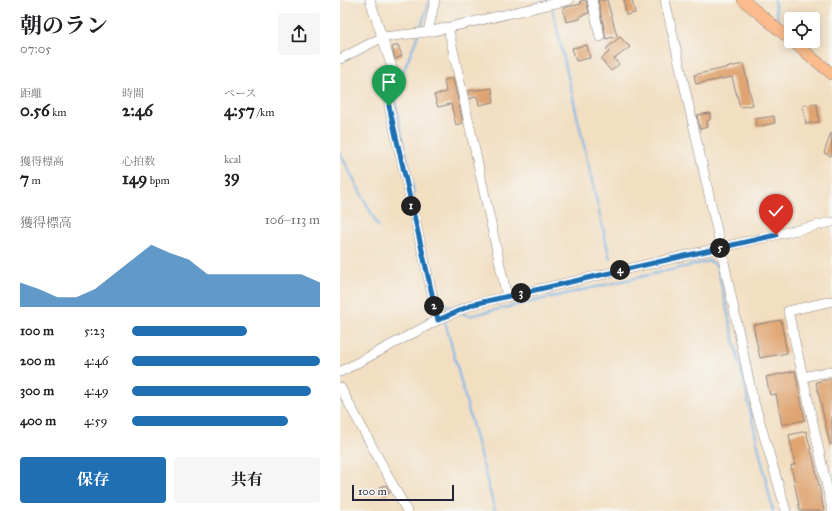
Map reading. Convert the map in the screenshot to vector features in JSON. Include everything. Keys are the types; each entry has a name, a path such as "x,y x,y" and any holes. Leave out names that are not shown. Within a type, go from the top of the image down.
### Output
{"main road":[{"path":"743,0 784,33"},
{"path":"801,48 832,74"}],"street":[{"path":"370,0 395,77 390,92 389,106 438,320"},
{"path":"428,32 435,0"},
{"path":"340,59 383,37 428,32 569,0"},
{"path":"592,0 600,37"},
{"path":"664,0 721,248 752,395 786,511"},
{"path":"448,28 507,297"},
{"path":"340,372 438,320 474,304 832,222"},
{"path":"832,301 788,311 832,510"},
{"path":"803,377 832,371"},
{"path":"340,387 407,511"}],"building":[{"path":"586,0 589,13 580,16 580,19 566,22 563,8 581,4 580,1"},
{"path":"598,0 607,0 617,36 606,39"},
{"path":"624,0 632,0 635,13 626,15"},
{"path":"620,37 630,47 614,59 619,64 611,71 601,59 609,52 606,49"},
{"path":"398,45 402,56 395,59 392,47"},
{"path":"587,45 590,58 576,61 572,48"},
{"path":"743,64 753,105 740,107 732,77 696,84 694,75"},
{"path":"453,78 463,123 456,125 451,104 438,107 434,95 446,92 444,80"},
{"path":"492,88 494,102 479,105 477,96 470,99 468,91"},
{"path":"817,104 819,122 806,124 803,105"},
{"path":"710,113 710,120 707,121 708,127 700,129 697,115"},
{"path":"774,116 775,123 756,127 755,119"},
{"path":"831,133 832,152 831,156 824,153"},
{"path":"781,320 787,353 760,358 753,325"},
{"path":"795,371 805,420 782,425 776,394 770,395 766,377"},
{"path":"832,379 832,444 830,445 816,382"},
{"path":"806,431 814,461 824,511 800,511 791,465 795,465 789,435"},
{"path":"386,485 390,493 384,496 380,487"}],"waterway":[{"path":"420,29 430,0"},
{"path":"774,0 779,24"},
{"path":"552,7 610,259"},
{"path":"414,193 395,100 399,82 418,35"},
{"path":"340,153 378,226"},
{"path":"428,258 439,301 455,309"},
{"path":"462,313 469,316 710,261 717,266 773,511"},
{"path":"439,301 443,315"},
{"path":"445,321 495,511"}],"route":[{"path":"389,106 438,320 474,304 776,235"}]}
